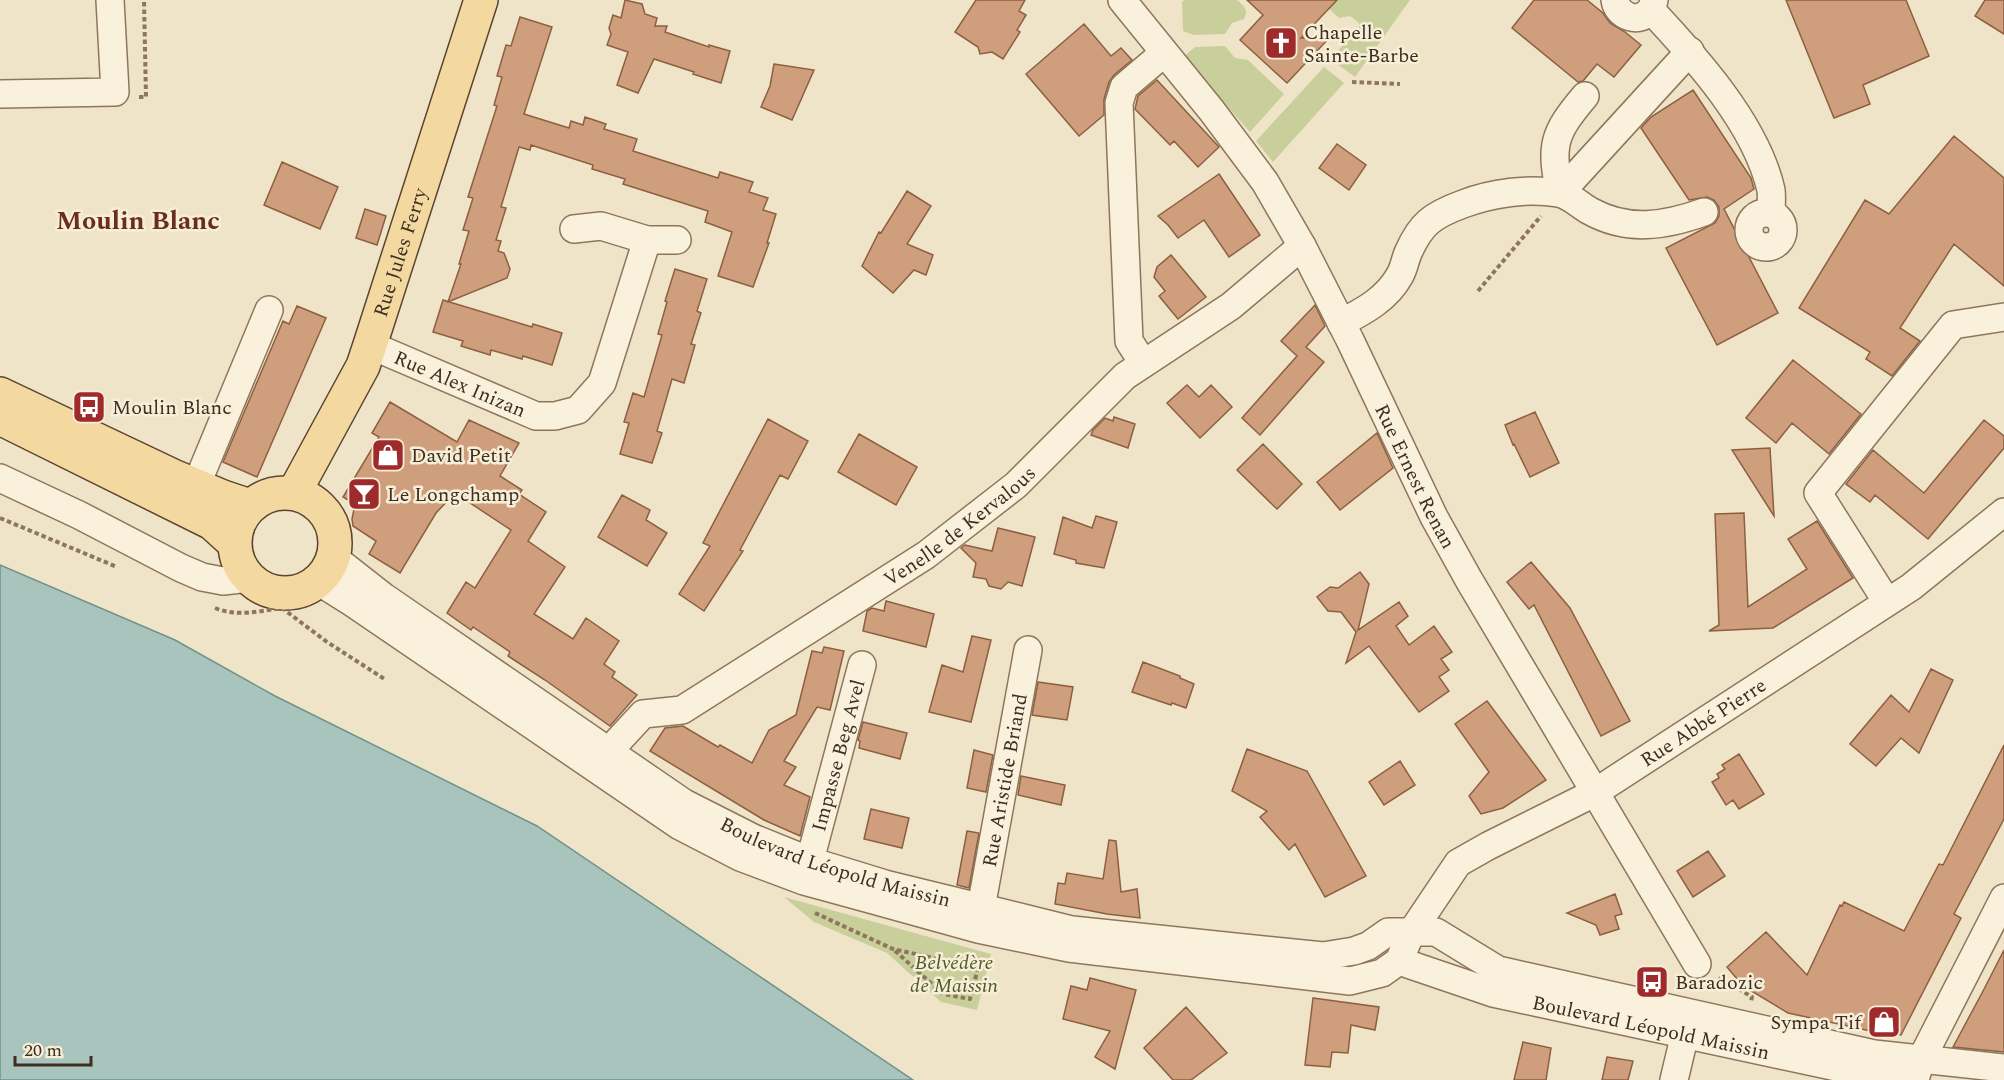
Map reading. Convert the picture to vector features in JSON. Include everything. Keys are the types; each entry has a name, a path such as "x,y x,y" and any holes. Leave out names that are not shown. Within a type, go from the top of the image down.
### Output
{"main road":[{"name":"Rue Jules Ferry","path":"294,493 363,366 482,0"},
{"path":"0,394 196,486 250,506"},
{"path":"0,418 212,523 234,543"},
{"path":"282,492 294,493 319,506 328,517 334,530 335,543 326,569 307,589 283,594 270,592 249,579 238,562 234,543 238,523 250,506 271,495 282,492"}],"street":[{"path":"0,94 115,92 110,0"},
{"name":"Rue Ernest Renan","path":"1122,0 1212,111 1265,182 1302,246 1341,323 1434,517 1507,648 1696,964"},
{"path":"1615,0 1621,13 1631,18 1643,17 1653,5 1690,51 1738,117 1760,154 1772,192 1771,213"},
{"path":"1560,193 1690,51"},
{"path":"1143,363 1129,341 1119,103 1124,87 1164,52"},
{"path":"1560,193 1554,149 1558,133 1567,117 1585,96"},
{"path":"1341,323 1373,306 1389,289 1400,275 1418,231 1438,214 1466,203 1503,193 1560,193 1590,211 1613,221 1645,225 1671,223 1704,212"},
{"path":"574,229 601,226 647,240 677,240"},
{"name":"Rue Alex Inizan","path":"370,345 536,416 555,416 578,410 602,383 647,240"},
{"name":"Venelle de Kervalous","path":"605,762 618,741 643,714 682,710 926,555 1016,484 1125,376 1231,306 1302,246"},
{"path":"196,486 269,310"},
{"path":"1887,602 1818,492 1953,325 2004,317"},
{"path":"0,406 60,431 69,426"},
{"path":"0,478 80,515 191,573 223,581 249,579"},
{"name":"Rue Abbé Pierre","path":"1411,933 1458,863 1594,793 1911,587 2004,512"},
{"name":"Boulevard Léopold Maissin","path":"326,569 353,603 605,762 753,838 807,871 978,929 1069,948 1350,981 1382,973 1399,961 1493,993 1874,1054 1914,1073 2004,1068"},
{"name":"Rue Aristide Briand","path":"981,908 1028,650"},
{"name":"Impasse Beg Avel","path":"807,871 862,665"},
{"name":"Boulevard Léopold Maissin","path":"807,871 885,884 1072,930 1323,956 1354,951 1368,946 1388,932 1436,932 1498,970 1688,1024"},
{"path":"1914,1073 2004,898"},
{"path":"1399,961 1411,933"},
{"path":"1674,1080 1688,1024"}],"path":[{"path":"1352,82 1400,84"},
{"path":"1478,291 1560,193"},
{"path":"282,608 327,642 386,680"},
{"path":"812,911 893,949 978,968 970,999 943,994 893,949"}],"green space":[{"path":"1184,0 1237,0 1245,8 1246,13 1244,19 1232,23 1225,34 1194,35 1183,31 1182,2"},
{"path":"1319,0 1410,0 1355,77 1330,59 1359,28 1359,23 1350,16 1339,18"},
{"path":"1225,46 1235,58 1248,60 1284,94 1250,132 1183,57 1195,47"},
{"path":"1324,67 1344,83 1273,162 1256,141"},
{"name":"Belvédère de Maissin","path":"784,897 991,954 977,1010 941,1002 887,953 814,922"}],"water":[{"path":"0,565 175,640 275,696 537,826 913,1080 0,1080"}],"building":[{"path":"625,0 642,4 645,14 657,18 655,26 667,26 665,32 709,47 709,45 730,51 721,83 654,59 638,93 617,85 628,52 607,45 613,15 621,18"},
{"path":"976,0 1025,0 1019,11 1026,15 1017,30 1020,32 1003,59 992,52 980,54 978,47 955,32"},
{"name":"Chapelle Sainte-Barbe","path":"1247,0 1337,0 1301,38 1332,35 1287,83 1240,40 1263,15"},
{"path":"1534,0 1587,0 1603,13 1610,23 1641,45 1614,77 1597,64 1583,81 1578,82 1512,28"},
{"path":"1786,0 1906,0 1929,56 1863,85 1870,104 1834,118"},
{"path":"1985,0 2004,0 2004,34 1975,16"},
{"path":"520,17 552,27 524,114 569,128 571,121 583,125 585,117 606,124 604,129 637,139 633,151 718,178 720,172 753,182 749,192 768,198 763,210 776,214 767,243 769,243 753,287 718,276 732,232 705,222 708,211 623,184 625,179 592,169 593,165 531,145 530,150 519,147 501,207 506,208 496,240 501,241 498,251 504,253 510,269 507,278 448,302 469,231 463,230 473,198 468,197 497,106 494,105 502,77 497,76 506,45 511,46"},
{"path":"1084,24 1111,56 1121,48 1132,60 1109,82 1104,99 1104,115 1079,136 1026,74"},
{"path":"774,64 814,70 792,120 761,107 770,86"},
{"path":"1157,80 1219,147 1198,167 1174,141 1170,145 1135,109 1138,96"},
{"path":"1693,90 1751,178 1754,189 1724,209 1778,313 1717,345 1666,248 1715,223 1719,216 1719,207 1714,200 1707,197 1689,200 1641,128 1651,117"},
{"path":"1954,136 2004,178 2004,286 1954,244 1900,328 1920,341 1892,376 1866,359 1870,352 1799,308 1865,200 1889,214"},
{"path":"1337,144 1366,165 1349,190 1319,168"},
{"path":"282,162 338,187 320,229 264,205"},
{"path":"1219,174 1260,235 1229,257 1204,220 1178,238 1158,216"},
{"path":"907,191 931,206 907,244 933,255 926,275 914,270 893,293 862,266 879,232 881,233"},
{"path":"365,209 386,216 377,245 356,238"},
{"path":"1171,255 1206,297 1178,319 1159,296 1165,291 1154,277 1157,267"},
{"path":"675,269 707,279 697,311 701,313 691,344 695,345 684,383 672,379 657,431 662,433 652,463 620,454 629,423 624,422 633,393 644,397 662,335 658,334"},
{"path":"443,300 532,327 533,324 562,333 552,365 523,356 522,359 491,350 490,355 461,346 463,341 433,332"},
{"path":"1315,305 1325,326 1306,347 1324,362 1260,435 1242,418 1297,356 1281,341"},
{"path":"297,306 326,318 257,477 223,462 283,321 289,324"},
{"path":"1793,360 1861,414 1829,454 1792,423 1776,443 1746,418"},
{"path":"1187,385 1199,397 1211,385 1232,407 1200,438 1167,403"},
{"path":"390,402 457,442 469,420 519,443 500,476 522,490 519,494 546,512 528,541 565,567 534,614 573,639 586,618 619,641 604,664 615,672 612,677 637,695 610,726 508,656 510,652 473,627 471,630 447,613 466,582 475,588 511,530 455,493 436,513 400,573 369,554 376,541 353,526 355,504 343,497 379,437 372,433"},
{"path":"1535,412 1559,463 1530,477 1505,425"},
{"path":"1114,417 1135,424 1128,448 1091,435 1105,418 1113,421"},
{"path":"768,419 808,441 788,479 780,475 740,550 743,551 704,611 679,594 710,546 703,543"},
{"path":"1984,420 2004,436 2004,448 1928,539 1875,495 1870,502 1846,484 1873,450 1924,493"},
{"path":"1377,433 1393,468 1340,510 1317,482"},
{"path":"859,434 917,467 896,505 838,472"},
{"path":"1263,444 1302,484 1277,509 1237,470"},
{"path":"1770,448 1774,516 1732,450"},
{"path":"622,495 650,510 646,520 667,533 647,566 598,537"},
{"path":"1744,513 1748,607 1807,569 1788,539 1817,521 1853,578 1773,628 1709,631 1719,625 1715,514"},
{"path":"1096,516 1117,522 1104,568 1076,563 1076,560 1054,554 1063,517 1092,528"},
{"path":"998,528 1035,537 1022,586 1008,582 1001,589 989,586 986,579 973,577 976,563 961,548 965,545 992,551"},
{"path":"1531,562 1570,608 1630,721 1601,736 1534,605 1529,609 1507,582"},
{"path":"1360,572 1369,584 1358,630 1399,602 1408,616 1396,626 1409,645 1434,626 1452,652 1441,659 1449,670 1439,677 1449,691 1419,712 1369,646 1346,663 1356,632 1341,612 1328,611 1317,597 1330,587 1338,588"},
{"path":"886,601 934,614 926,647 863,631 867,611 872,608 884,611"},
{"path":"972,636 991,640 971,722 929,712 942,665 963,672"},
{"path":"824,647 844,651 830,710 817,707 784,761 796,767 784,785 810,797 800,836 764,820 650,751 665,728 683,726 718,747 720,745 752,763 769,730 796,715 812,651 822,653"},
{"path":"1143,662 1180,676 1194,684 1186,708 1132,692"},
{"path":"1931,669 1953,680 1919,753 1901,738 1876,766 1850,744 1891,695 1909,712"},
{"path":"1038,682 1073,687 1067,720 1032,715"},
{"path":"1487,701 1546,780 1503,808 1481,814 1469,796 1489,772 1455,724"},
{"path":"863,722 907,733 900,759 859,748 860,741 858,740"},
{"path":"2004,745 2004,819 1954,914 1961,918 1901,1035 1788,1013 1743,986 1727,967 1766,932 1807,975 1840,905 1842,906 1844,902 1904,931 1939,864 1943,865"},
{"path":"1247,749 1307,771 1366,876 1325,897 1295,844 1289,850 1260,817 1267,811 1232,791"},
{"path":"974,750 993,755 986,792 967,788"},
{"path":"1739,754 1764,794 1739,809 1733,800 1726,805 1712,782 1719,778 1717,774 1725,769 1722,765"},
{"path":"1400,761 1415,785 1384,805 1369,782"},
{"path":"1021,776 1065,785 1061,805 1018,795"},
{"path":"871,809 909,818 902,848 864,839"},
{"path":"967,831 979,833 969,888 957,885"},
{"path":"1109,840 1116,841 1121,892 1137,889 1140,918 1055,904 1058,883 1065,884 1067,873 1103,879"},
{"path":"1708,851 1725,876 1693,897 1677,871"},
{"path":"1615,894 1622,914 1615,916 1619,929 1600,935 1596,925 1567,913"},
{"path":"2004,950 2004,1052 1953,1047 1982,993"},
{"path":"1090,978 1136,990 1115,1069 1095,1057 1110,1031 1063,1019 1071,986 1087,990"},
{"path":"1313,998 1379,1007 1375,1030 1351,1025 1348,1053 1332,1052 1330,1067 1305,1065"},
{"path":"1186,1007 1227,1053 1191,1080 1173,1080 1144,1048"},
{"path":"1523,1042 1551,1048 1546,1080 1514,1080"},
{"path":"1607,1057 1633,1061 1628,1080 1602,1080"}],"place":[{"name":"Chapelle Sainte-Barbe","path":"1281,43"},
{"name":"Moulin Blanc","path":"89,407"},
{"name":"David Petit","path":"388,455"},
{"name":"Le Longchamp","path":"364,494"},
{"name":"Baradozic","path":"1652,982"},
{"name":"Sympa Tif","path":"1884,1022"}],"district":[{"name":"Moulin Blanc","path":"138,220"}]}
